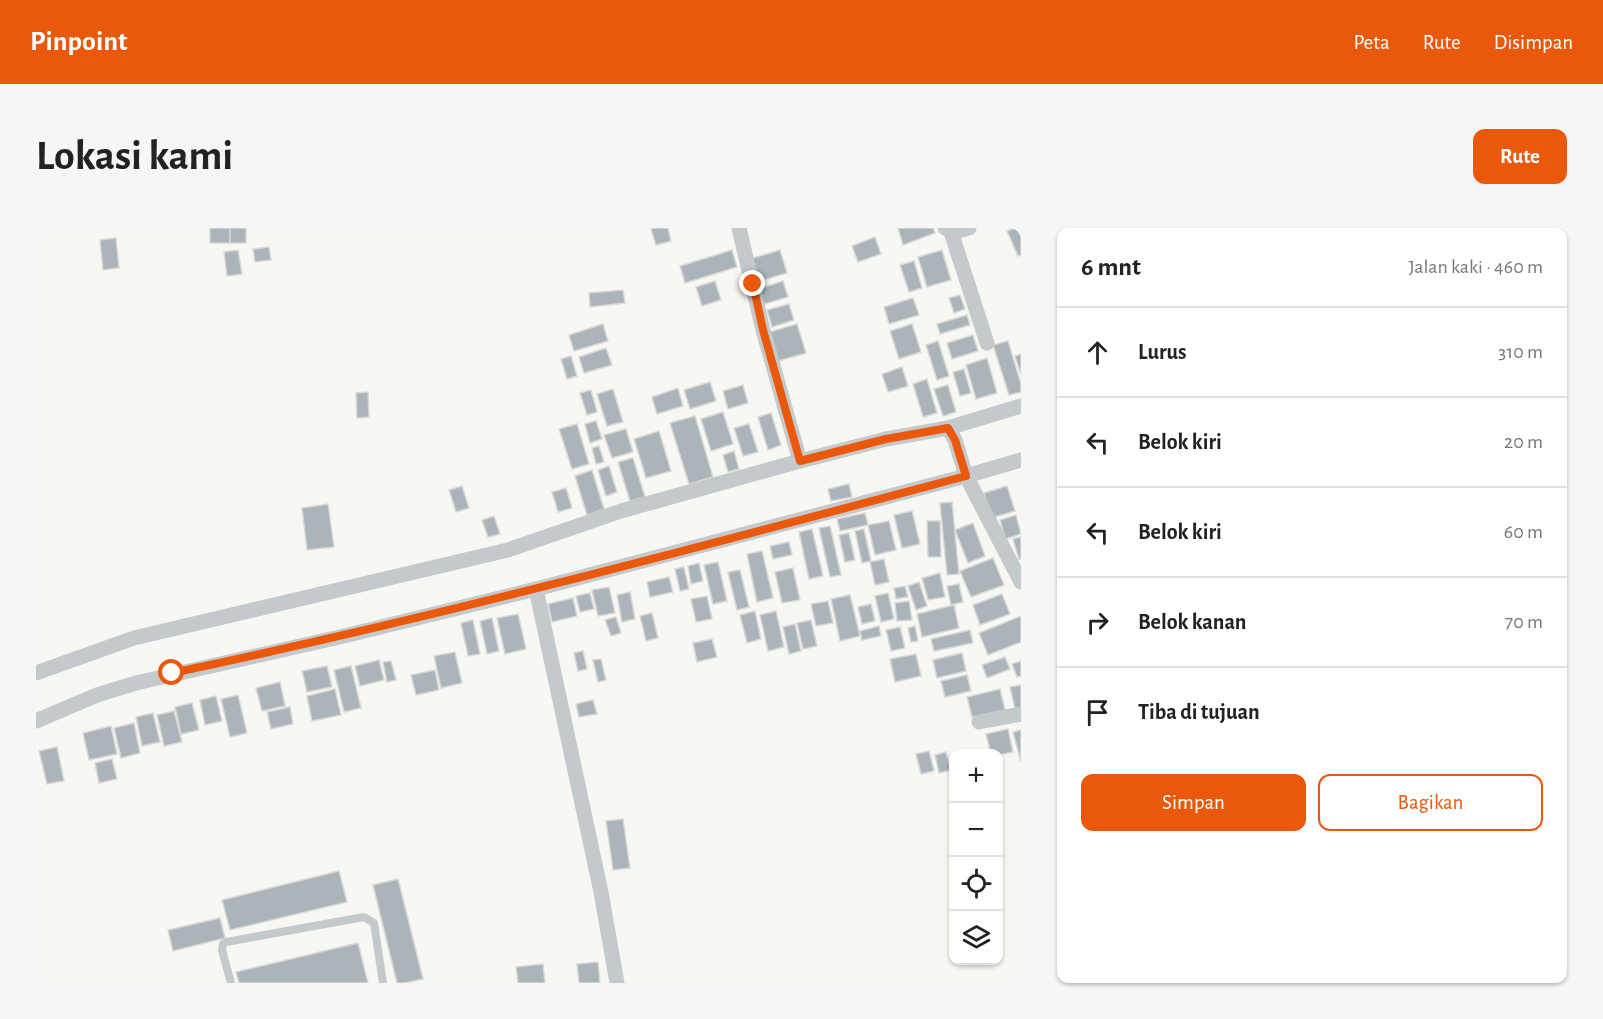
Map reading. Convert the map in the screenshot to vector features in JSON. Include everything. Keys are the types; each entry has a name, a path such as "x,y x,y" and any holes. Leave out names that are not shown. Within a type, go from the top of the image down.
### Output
{"street":[{"path":"739,228 763,330 800,461"},
{"path":"969,228 948,230 987,343"},
{"path":"36,673 134,638 508,550 621,511 800,461 886,439 951,434 1021,406"},
{"path":"951,434 965,473 1021,582"},
{"path":"36,721 97,695 145,680 344,636 536,589 1021,459"},
{"path":"536,589 601,892 617,983"},
{"path":"979,722 1021,714"}],"lane":[{"path":"231,983 222,950 226,942 364,917 374,923 383,983"}],"building":[{"path":"210,228 230,228 230,243 210,243"},
{"path":"230,228 246,228 246,243 230,243"},
{"path":"668,228 671,241 656,245 651,229"},
{"path":"898,228 933,228 935,233 903,245"},
{"path":"1021,228 1021,255 1018,256 1007,231"},
{"path":"875,237 881,254 858,262 852,246"},
{"path":"116,238 119,268 103,270 100,240"},
{"path":"269,247 271,260 255,262 253,249"},
{"path":"238,250 242,274 227,276 224,252"},
{"path":"732,250 737,267 685,283 680,266"},
{"path":"780,250 787,273 757,282 750,259"},
{"path":"942,250 951,280 927,287 918,257"},
{"path":"914,261 922,288 909,292 900,265"},
{"path":"715,281 721,300 702,306 696,287"},
{"path":"783,281 788,297 761,305 756,290"},
{"path":"623,290 625,303 590,307 589,293"},
{"path":"960,295 965,309 954,313 949,298"},
{"path":"913,298 919,315 889,324 884,307"},
{"path":"789,304 794,320 772,327 767,310"},
{"path":"967,315 970,325 940,334 937,324"},
{"path":"603,324 608,341 574,351 569,335"},
{"path":"797,324 806,353 775,362 766,333"},
{"path":"912,324 921,352 899,359 890,331"},
{"path":"973,335 978,351 952,359 947,343"},
{"path":"938,341 949,376 937,380 926,345"},
{"path":"1008,341 1021,384 1021,392 1009,395 993,345"},
{"path":"606,348 612,365 584,373 579,357"},
{"path":"1021,354 1021,375 1015,356"},
{"path":"571,356 577,376 567,379 561,359"},
{"path":"987,358 997,393 976,399 966,365"},
{"path":"902,367 908,386 888,392 882,374"},
{"path":"964,369 971,393 960,396 953,372"},
{"path":"927,379 937,413 923,417 913,384"},
{"path":"710,382 716,401 690,409 684,390"},
{"path":"743,385 748,403 728,409 723,391"},
{"path":"948,385 956,412 943,416 934,389"},
{"path":"678,388 683,406 657,414 652,397"},
{"path":"613,389 623,422 607,426 597,394"},
{"path":"591,390 597,412 587,415 580,393"},
{"path":"368,392 369,417 357,418 356,393"},
{"path":"723,412 733,444 711,451 701,419"},
{"path":"771,413 781,445 768,450 758,417"},
{"path":"695,416 713,477 689,484 670,423"},
{"path":"596,421 602,439 590,443 585,424"},
{"path":"577,424 589,464 572,469 559,429"},
{"path":"749,424 758,452 743,456 734,428"},
{"path":"626,429 633,452 612,458 604,435"},
{"path":"659,431 671,471 646,478 634,439"},
{"path":"599,446 604,462 596,464 592,448"},
{"path":"734,451 739,469 728,472 723,455"},
{"path":"633,458 645,497 630,501 618,462"},
{"path":"609,466 617,492 606,496 598,470"},
{"path":"592,470 604,509 587,515 575,476"},
{"path":"849,484 852,497 831,501 828,489"},
{"path":"462,486 469,508 456,512 449,490"},
{"path":"1007,486 1015,511 991,518 984,493"},
{"path":"566,488 572,508 558,512 552,492"},
{"path":"952,502 959,574 947,575 940,503"},
{"path":"328,504 334,547 307,550 302,508"},
{"path":"912,511 920,544 902,548 894,515"},
{"path":"865,513 868,525 840,531 837,519"},
{"path":"1016,515 1021,534 1005,539 1000,520"},
{"path":"494,516 500,534 488,537 482,520"},
{"path":"889,521 896,550 875,555 868,525"},
{"path":"927,521 940,521 941,557 928,557"},
{"path":"973,523 985,556 968,563 955,530"},
{"path":"830,526 841,575 830,577 819,528"},
{"path":"812,529 823,576 809,579 799,532"},
{"path":"864,529 871,561 862,563 855,531"},
{"path":"849,533 855,560 845,562 839,535"},
{"path":"1021,537 1021,559 1019,559 1013,539"},
{"path":"789,542 792,555 773,559 770,546"},
{"path":"762,551 773,598 757,602 747,554"},
{"path":"993,558 1004,585 971,597 960,571"},
{"path":"884,559 889,582 875,585 870,562"},
{"path":"718,562 727,601 713,604 704,565"},
{"path":"699,563 703,581 691,584 688,566"},
{"path":"684,567 689,589 680,591 675,569"},
{"path":"793,568 800,600 782,603 775,572"},
{"path":"740,570 749,607 737,610 728,572"},
{"path":"940,573 945,597 928,600 922,578"},
{"path":"669,577 673,592 650,597 647,582"},
{"path":"919,582 927,606 916,610 908,586"},
{"path":"959,584 963,602 951,605 947,586"},
{"path":"905,586 908,597 896,599 894,588"},
{"path":"609,587 615,613 598,616 592,590"},
{"path":"630,592 635,619 622,622 617,595"},
{"path":"590,593 594,609 580,612 576,596"},
{"path":"888,593 894,619 881,622 875,596"},
{"path":"1002,594 1010,614 980,625 973,605"},
{"path":"850,595 860,636 840,641 831,599"},
{"path":"707,596 712,619 696,622 691,599"},
{"path":"573,598 577,616 552,622 548,604"},
{"path":"828,601 833,623 816,626 811,604"},
{"path":"909,601 912,620 897,621 895,603"},
{"path":"871,604 875,621 862,624 858,607"},
{"path":"954,605 959,628 922,637 917,614"},
{"path":"755,611 761,639 747,643 740,615"},
{"path":"776,611 784,647 768,651 760,615"},
{"path":"652,613 658,638 646,641 640,616"},
{"path":"518,614 526,649 505,654 497,618"},
{"path":"1021,616 1021,642 988,655 979,633"},
{"path":"616,617 621,633 611,636 605,620"},
{"path":"492,618 499,651 487,654 480,621"},
{"path":"473,620 480,654 468,656 461,623"},
{"path":"811,620 817,646 803,649 797,623"},
{"path":"795,624 801,651 789,654 783,627"},
{"path":"879,626 881,636 862,640 860,631"},
{"path":"915,626 918,641 911,642 908,628"},
{"path":"900,627 905,648 891,651 886,630"},
{"path":"970,630 973,643 934,651 931,639"},
{"path":"712,639 717,657 697,662 693,643"},
{"path":"583,651 587,669 578,671 574,653"},
{"path":"455,652 462,683 441,688 434,656"},
{"path":"962,653 966,671 937,678 933,660"},
{"path":"916,654 921,676 895,682 890,659"},
{"path":"1005,657 1010,669 987,678 982,665"},
{"path":"601,659 606,680 598,682 593,660"},
{"path":"379,660 384,680 360,686 355,666"},
{"path":"391,661 396,680 387,682 383,662"},
{"path":"1021,661 1021,676 1017,677 1012,664"},
{"path":"327,666 332,687 307,692 302,671"},
{"path":"351,666 361,708 344,712 334,670"},
{"path":"435,670 439,690 416,695 411,675"},
{"path":"967,675 971,691 945,697 941,681"},
{"path":"280,682 285,706 262,711 256,688"},
{"path":"1021,685 1021,711 1016,713 1010,687"},
{"path":"335,689 341,715 312,721 307,696"},
{"path":"1000,689 1005,710 972,717 967,697"},
{"path":"238,695 247,733 230,737 221,699"},
{"path":"216,696 222,721 205,725 200,700"},
{"path":"593,700 597,714 579,717 576,704"},
{"path":"192,703 199,730 181,734 175,707"},
{"path":"290,707 293,724 271,729 267,712"},
{"path":"174,711 182,742 164,746 157,715"},
{"path":"153,713 160,742 142,746 136,717"},
{"path":"134,723 140,753 121,758 114,728"},
{"path":"111,726 117,754 89,760 83,733"},
{"path":"1008,729 1013,752 1003,754 1003,749 990,749 986,734"},
{"path":"1021,730 1021,762 1013,732"},
{"path":"57,747 64,781 47,784 39,751"},
{"path":"929,751 934,771 921,774 916,754"},
{"path":"946,752 949,770 939,773 935,755"},
{"path":"112,759 117,779 99,783 95,763"},
{"path":"623,819 630,868 613,870 606,821"},
{"path":"339,871 347,902 230,930 222,900"},
{"path":"398,879 423,979 405,983 397,983 373,885"},
{"path":"220,918 225,938 173,951 168,930"},
{"path":"358,943 368,983 239,983 236,972"},
{"path":"598,962 600,983 579,983 577,964"},
{"path":"543,964 545,983 518,983 516,967"}],"route":[{"path":"172,673 344,636 536,589 966,476 955,440 948,428 886,439 800,461 763,330 753,284"}]}
